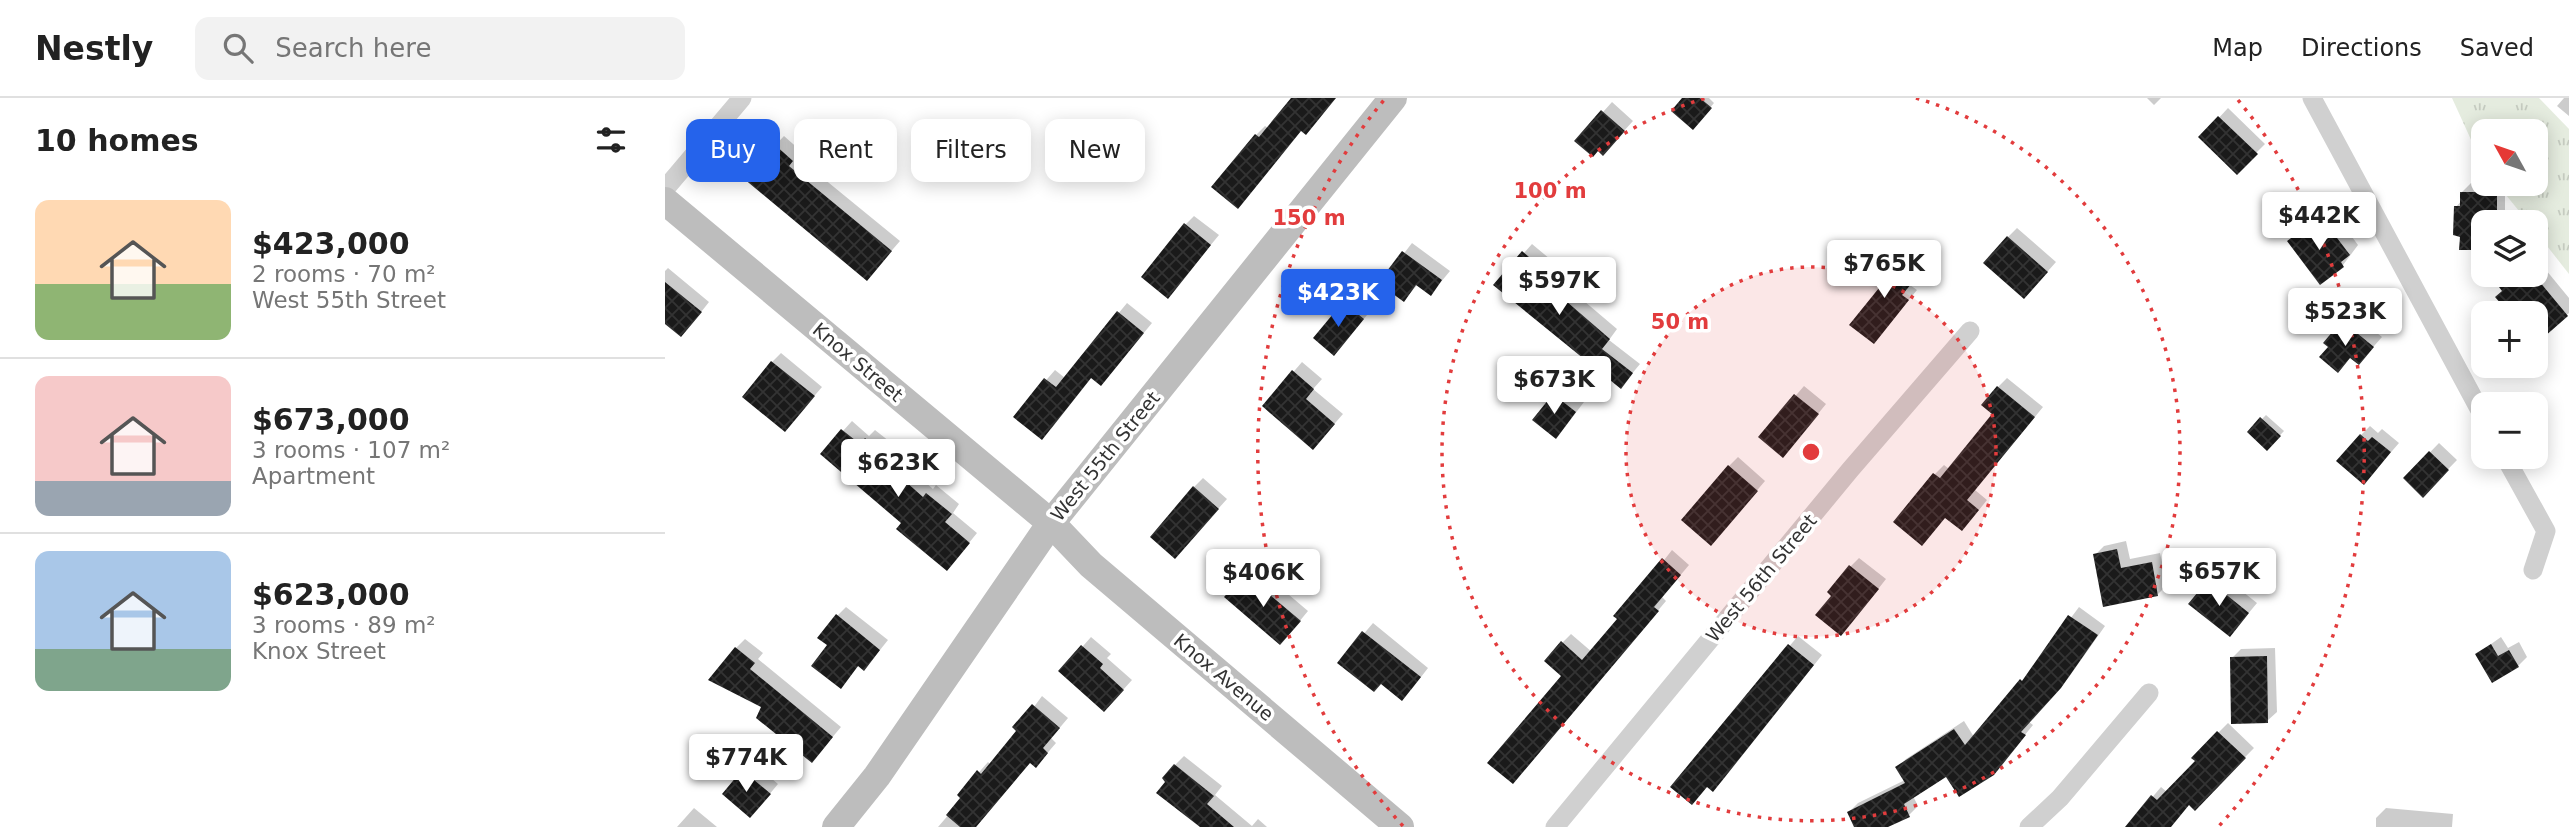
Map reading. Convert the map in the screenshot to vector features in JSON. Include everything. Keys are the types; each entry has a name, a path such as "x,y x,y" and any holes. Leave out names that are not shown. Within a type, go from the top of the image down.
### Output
{"street":[{"path":"665,190 742,98"},
{"name":"West 55th Street","path":"836,827 877,776 1052,523 1392,98"},
{"path":"2312,98 2471,394"},
{"name":"Knox Street","path":"665,201 1052,523"},
{"name":"West 56th Street","path":"1555,827 1850,470 1970,331"},
{"path":"2512,469 2546,531 2533,570"},
{"name":"Knox Avenue","path":"1052,523 1091,565 1400,827"},
{"path":"2029,827 2060,798 2149,693"}],"green space":[{"path":"2452,98 2539,98 2569,129 2569,274 2548,247 2548,210 2518,210 2507,196 2548,196 2548,119 2471,119 2471,140"}],"building":[{"path":"1291,98 1336,98 1306,135 1301,131 1238,209 1211,187 1255,134 1259,137"},
{"path":"1682,98 1700,98 1712,108 1693,130 1671,111"},
{"path":"1601,110 1625,131 1603,156 1598,151 1593,157 1574,141"},
{"path":"2218,116 2258,154 2237,175 2198,137"},
{"path":"780,149 793,161 789,166 794,170 794,182 808,182 892,251 867,281 748,182 780,182"},
{"path":"2460,192 2471,192 2471,196 2497,196 2497,210 2471,210 2471,250 2459,250 2460,237 2453,235 2454,206 2460,206"},
{"path":"2314,221 2327,239 2334,234 2350,255 2341,262 2344,267 2320,285 2287,241"},
{"path":"1184,223 1211,245 1168,299 1141,277"},
{"path":"2007,236 2048,272 2024,299 1983,263"},
{"path":"1402,251 1442,280 1431,296 1416,285 1404,302 1378,283"},
{"path":"1522,251 1543,269 1537,276 1610,339 1602,349 1633,373 1621,389 1493,285"},
{"path":"1889,254 1917,277 1902,295 1909,300 1874,344 1849,325 1883,283 1872,274"},
{"path":"665,282 702,312 681,337 665,324"},
{"path":"2499,287 2544,287 2568,316 2548,334 2548,301 2498,301 2495,297 2502,291"},
{"path":"1343,302 1364,319 1334,356 1313,338"},
{"path":"1117,311 1144,333 1101,386 1091,378 1042,440 1013,417 1044,378 1056,387"},
{"path":"2339,324 2345,328 2347,325 2374,347 2359,365 2350,358 2338,373 2319,357 2328,347 2323,343"},
{"path":"771,361 815,396 785,432 742,397"},
{"path":"1292,370 1314,389 1306,399 1335,424 1313,450 1262,406"},
{"path":"1997,386 2035,417 1967,500 1979,510 1962,531 1945,518 1922,546 1893,522 1933,473 1940,478 1992,414 1981,405"},
{"path":"1553,394 1576,412 1556,439 1532,420"},
{"path":"1794,394 1819,414 1783,458 1758,437"},
{"path":"2260,417 2281,436 2267,451 2247,432"},
{"path":"841,429 860,444 865,438 886,456 880,459 923,497 926,493 952,514 945,522 970,543 947,571 896,529 901,523 820,454"},
{"path":"2360,434 2368,441 2372,437 2391,452 2364,485 2336,461"},
{"path":"2429,451 2449,470 2423,498 2403,478"},
{"path":"1728,465 1758,491 1711,546 1681,520"},
{"path":"1193,486 1219,509 1175,559 1150,537"},
{"path":"2117,549 2121,568 2152,562 2158,596 2103,607 2093,554"},
{"path":"1662,558 1681,575 1654,607 1659,611 1513,784 1487,763 1561,676 1544,661 1561,641 1582,660 1617,619 1613,616"},
{"path":"1849,565 1879,589 1841,636 1815,615 1831,596 1827,592"},
{"path":"1245,574 1301,621 1280,645 1224,597"},
{"path":"2208,580 2249,613 2230,637 2188,604"},
{"path":"836,614 880,650 864,671 858,666 841,689 811,666 827,645 817,638"},
{"path":"2068,615 2098,635 2061,688 2021,732 2026,735 1994,775 1959,797 1946,777 1904,804 1910,817 1888,827 1854,827 1847,812 1905,783 1895,767 1954,729 1965,745 2020,679 2022,681"},
{"path":"1362,631 1421,677 1402,701 1381,684 1374,692 1337,663"},
{"path":"1788,644 1814,665 1713,792 1707,787 1692,805 1670,787"},
{"path":"2491,644 2498,656 2509,650 2519,667 2492,683 2475,654"},
{"path":"1081,645 1103,664 1100,668 1124,690 1104,712 1058,671"},
{"path":"735,647 755,663 750,669 833,737 812,763 756,718 761,707 708,680"},
{"path":"2267,656 2268,723 2231,724 2230,657"},
{"path":"1032,704 1060,728 1043,748 1048,753 1036,768 1030,763 976,827 960,827 946,815 960,798 957,795 977,770 981,774 1016,731 1012,727"},
{"path":"2217,731 2246,758 2195,811 2189,805 2171,827 2125,827 2151,795 2157,800 2195,761 2191,758"},
{"path":"1174,764 1214,796 1207,804 1234,827 1200,827 1156,793 1165,782 1162,778"},
{"path":"742,770 771,794 750,818 722,794"}]}
